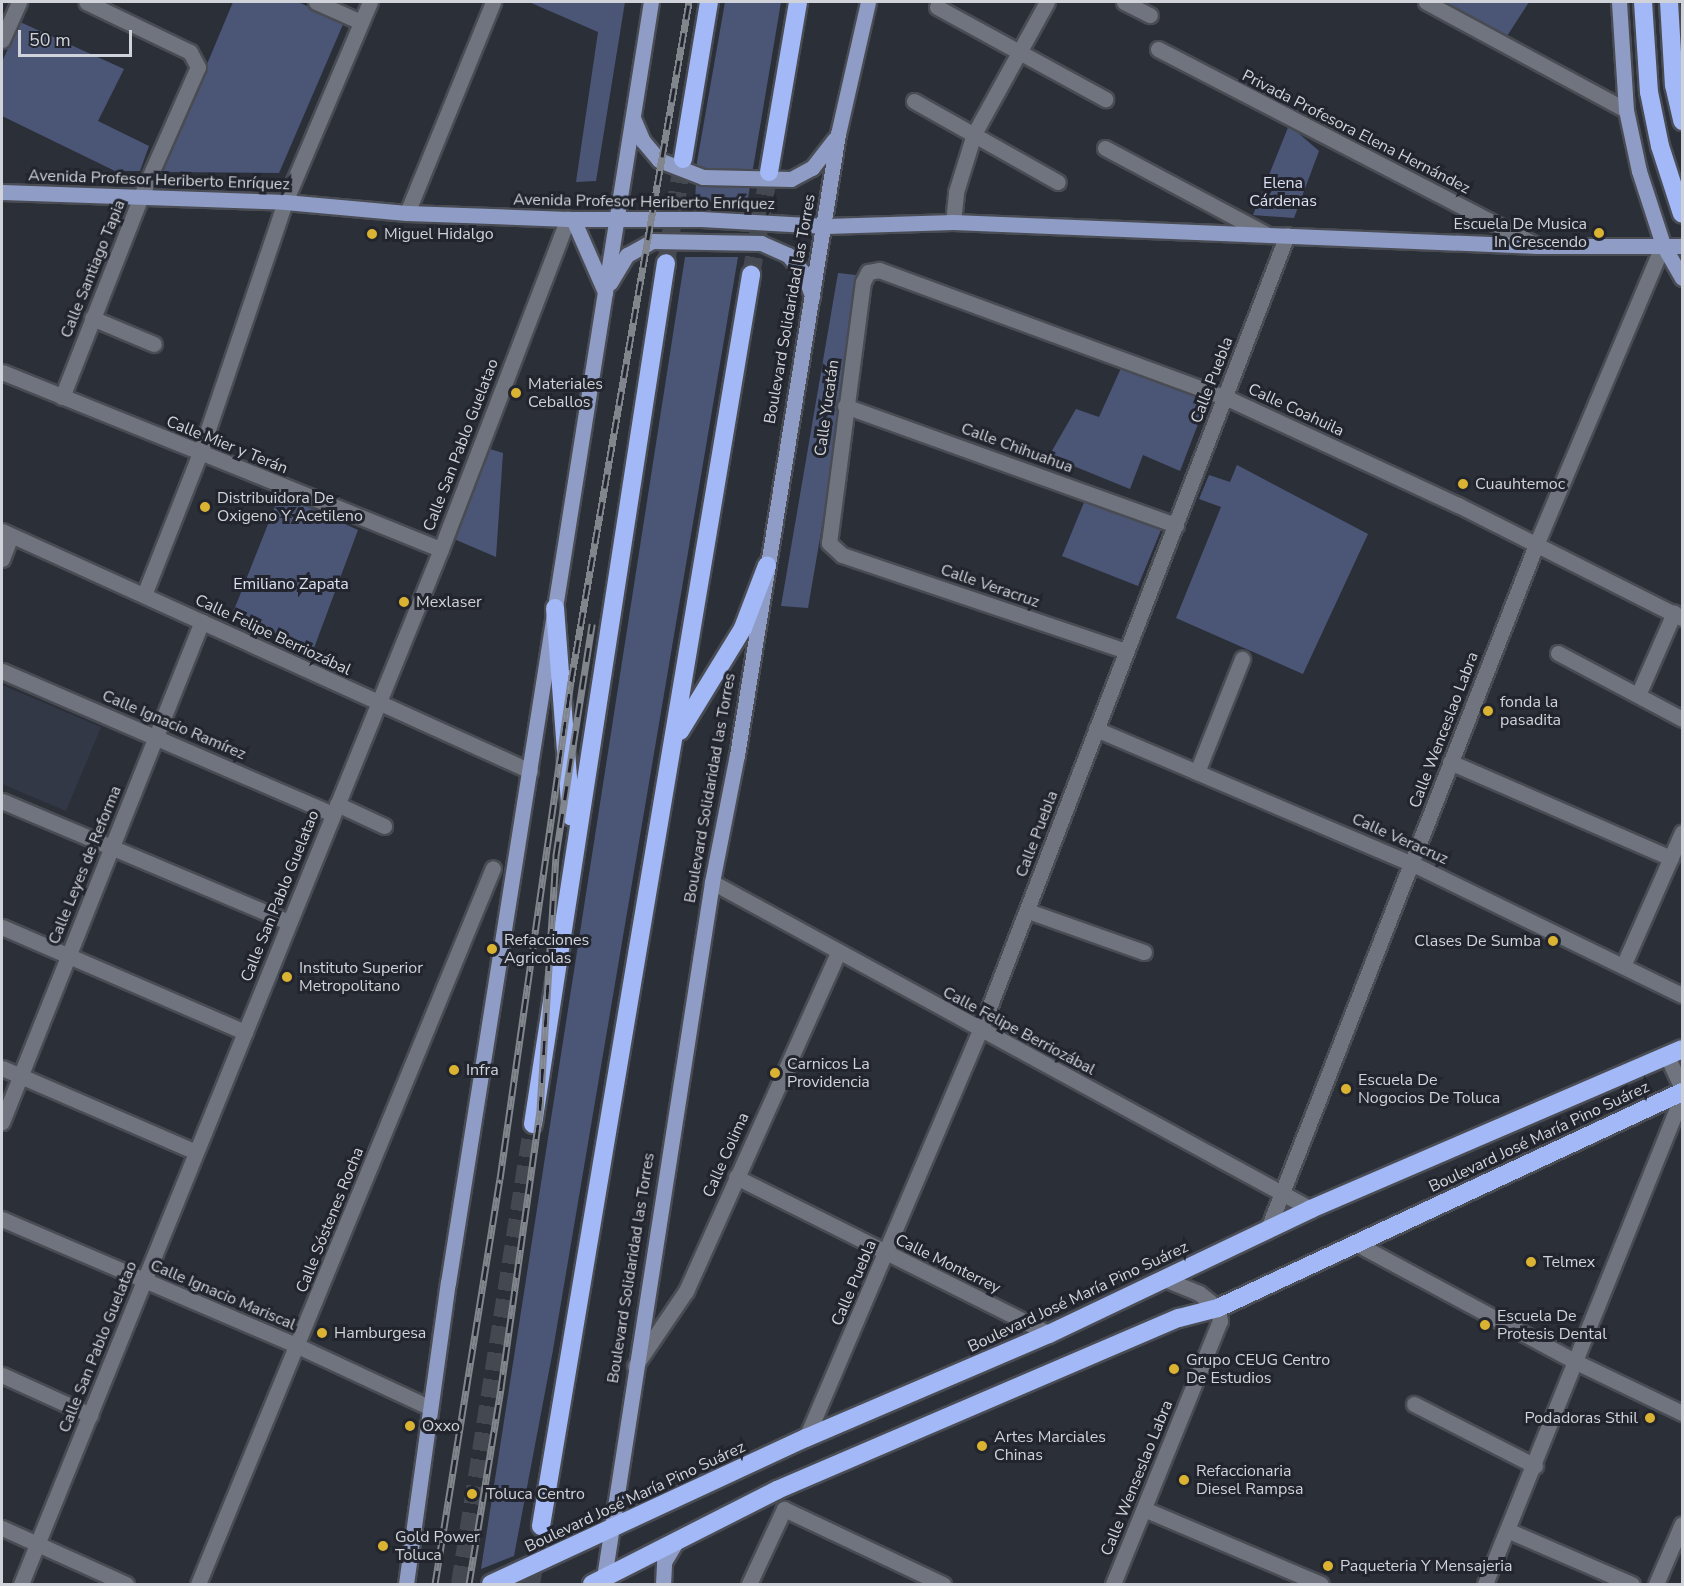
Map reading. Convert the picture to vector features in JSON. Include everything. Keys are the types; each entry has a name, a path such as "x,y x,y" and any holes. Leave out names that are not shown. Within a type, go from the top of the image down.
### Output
{"highway":[{"path":"683,159 709,2"},
{"path":"769,172 798,2"},
{"path":"1643,2 1649,92 1660,146 1682,212"},
{"path":"1669,2 1674,85 1683,121"},
{"path":"533,1124 666,263"},
{"path":"541,1526 751,275"},
{"path":"666,773 685,719 743,628 767,565"},
{"path":"555,608 571,779 572,873"},
{"name":"Boulevard José María Pino Suárez","path":"491,1584 806,1438 1049,1334 1311,1209 1675,1053"},
{"name":"Boulevard José María Pino Suárez","path":"601,1583 677,1540 777,1491 1179,1318 1218,1308 1357,1244 1480,1183 1683,1092"}],"main road":[{"path":"406,1584 429,1407 651,2"},
{"name":"Boulevard Solidaridad las Torres","path":"601,1583 712,882 812,296 826,226 838,134 868,2"},
{"path":"1619,2 1626,110 1639,171 1663,246 1683,278"},
{"path":"633,118 643,141 658,160 703,177 791,179 818,162 838,134"},
{"name":"Avenida Profesor Heriberto Enríquez","path":"2,192 285,202 406,213 570,219 701,219 826,226 952,222 1538,246 1683,246"},
{"path":"570,219 605,292"},
{"path":"605,292 627,255 652,241 761,243 774,247 796,263 812,296"},
{"path":"663,1584 662,1569 677,1540"}],"street":[{"path":"2,40 19,2"},
{"name":"Calle Santiago Tapia","path":"62,397 141,196 198,70 194,55 86,2"},
{"path":"316,2 361,22"},
{"path":"144,596 200,453 285,202 370,2"},
{"path":"406,213 494,2"},
{"path":"952,222 956,192 974,134 1047,2"},
{"path":"1124,2 1150,15"},
{"path":"1426,2 1626,110"},
{"path":"937,7 1105,99"},
{"name":"Privada Profesora Elena Hernández","path":"1158,49 1538,246"},
{"path":"914,101 1058,182"},
{"path":"1105,148 1268,235"},
{"name":"Calle San Pablo Guelatao","path":"21,1584 290,921 376,702 441,549 570,219"},
{"name":"Calle Puebla","path":"806,1438 980,1031 1287,236"},
{"name":"Calle Wenceslao Labra","path":"1267,1231 1280,1191 1413,864 1450,762 1536,545 1663,246"},
{"name":"Calle Coahuila","path":"879,270 1225,397 1536,545 1678,616"},
{"name":"Calle Yucatán","path":"842,555 834,550 827,534 863,282 868,272 879,270"},
{"path":"92,318 154,344"},
{"name":"Calle Mier y Terán","path":"2,372 441,549"},
{"name":"Calle Chihuahua","path":"845,406 1176,525"},
{"path":"2,560 6,534"},
{"name":"Calle Felipe Berriozábal","path":"6,534 530,771"},
{"name":"Calle Veracruz","path":"842,555 1126,651"},
{"path":"1638,695 1678,616"},
{"name":"Calle Leyes de Reforma","path":"2,1122 202,621"},
{"path":"1558,653 1683,719"},
{"path":"1197,772 1242,658"},
{"name":"Calle Ignacio Ramírez","path":"2,671 334,809 384,826"},
{"name":"Calle Veracruz","path":"1096,729 1413,864 1683,995"},
{"path":"1450,762 1671,858"},
{"path":"2,801 290,921"},
{"path":"1623,966 1683,832"},
{"name":"Calle Sóstenes Rocha","path":"198,1584 493,868"},
{"name":"Calle Felipe Berriozábal","path":"712,882 980,1031 1311,1209"},
{"path":"1028,910 1144,952"},
{"path":"2,927 245,1032"},
{"name":"Calle Colima","path":"635,1366 686,1291 838,952"},
{"path":"1485,1584 1535,1466 1574,1361 1683,1092 1675,1053"},
{"path":"2,1068 196,1152"},
{"name":"Calle Monterrey","path":"736,1177 1049,1334"},
{"name":"Calle Ignacio Mariscal","path":"2,1219 298,1346 429,1407"},
{"path":"1357,1244 1574,1361 1683,1413"},
{"path":"1164,1279 1199,1293 1218,1308"},
{"name":"Calle Wenseslao Labra","path":"1113,1584 1220,1321 1218,1308"},
{"path":"2,1375 90,1415"},
{"path":"1414,1404 1535,1466"},
{"path":"749,1584 784,1509 937,1583"},
{"path":"1144,1509 1321,1584"},
{"path":"1656,1584 1683,1524"},
{"path":"2,1528 126,1584"},
{"path":"1507,1530 1632,1584"}],"shaded area":[{"path":"2,685 101,727 66,811 2,784"}],"green space":[{"path":"233,2 298,2 344,22 279,173 162,172"},
{"path":"529,2 625,2 596,181 576,182 598,32"},
{"path":"725,2 781,2 747,204 695,202 697,162"},
{"path":"1444,2 1529,2 1507,36"},
{"path":"20,22 124,69 98,121 149,146 140,171 115,171 2,116 2,62"},
{"name":"Elena Cárdenas","path":"1289,125 1319,151 1294,218 1253,215"},
{"path":"685,257 738,257 553,1350 514,1556 481,1569"},
{"path":"838,273 865,276 808,608 781,606"},
{"path":"1122,366 1208,398 1180,471 1143,455 1130,489 1049,456 1076,409 1099,417"},
{"path":"490,449 503,453 496,557 454,539"},
{"path":"1237,465 1368,534 1303,674 1176,618 1221,507 1199,499 1209,475 1230,482"},
{"name":"Emiliano Zapata","path":"280,494 358,530 311,656 232,615"},
{"path":"1085,500 1163,525 1138,586 1062,556"}],"tunnel":[{"path":"666,263 683,159"},
{"path":"751,275 769,172"},
{"path":"460,1584 533,1124"},
{"path":"531,1584 541,1526"}],"railway":[{"path":"435,1584 500,1179 571,681 689,2"},
{"path":"469,1584 501,1388 540,1110 556,855 592,624"}],"place":[{"name":"Escuela De Musica In Crescendo","path":"1599,233"},
{"name":"Miguel Hidalgo","path":"372,234"},
{"name":"Materiales Ceballos","path":"516,393"},
{"name":"Cuauhtemoc","path":"1463,484"},
{"name":"Distribuidora De Oxigeno Y Acetileno","path":"205,507"},
{"name":"Mexlaser","path":"404,602"},
{"name":"fonda la pasadita","path":"1488,711"},
{"name":"Clases De Sumba","path":"1553,941"},
{"name":"Refacciones Agricolas","path":"492,949"},
{"name":"Instituto Superior Metropolitano","path":"287,977"},
{"name":"Infra","path":"454,1070"},
{"name":"Carnicos La Providencia","path":"775,1073"},
{"name":"Escuela De Nogocios De Toluca","path":"1346,1089"},
{"name":"Telmex","path":"1531,1262"},
{"name":"Escuela De Protesis Dental","path":"1485,1325"},
{"name":"Hamburgesa","path":"322,1333"},
{"name":"Grupo CEUG Centro De Estudios","path":"1174,1369"},
{"name":"Podadoras Sthil","path":"1650,1418"},
{"name":"Oxxo","path":"410,1426"},
{"name":"Artes Marciales Chinas","path":"982,1446"},
{"name":"Refaccionaria Diesel Rampsa","path":"1184,1480"},
{"name":"Toluca Centro","path":"472,1494"},
{"name":"Gold Power Toluca","path":"383,1546"},
{"name":"Paqueteria Y Mensajeria","path":"1328,1566"}]}
